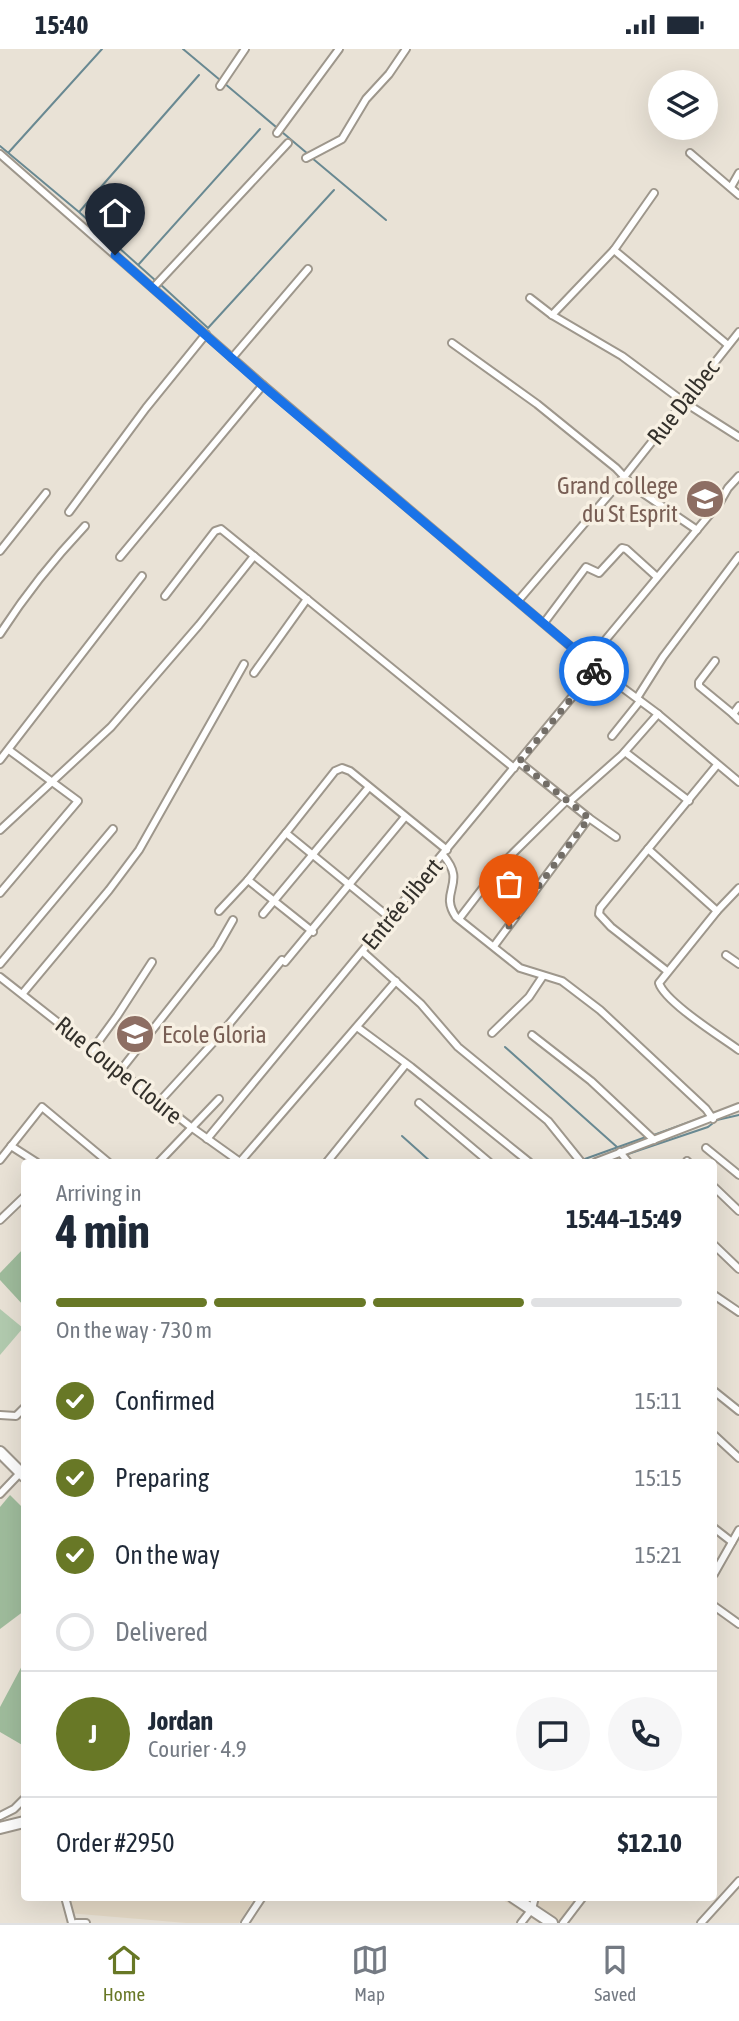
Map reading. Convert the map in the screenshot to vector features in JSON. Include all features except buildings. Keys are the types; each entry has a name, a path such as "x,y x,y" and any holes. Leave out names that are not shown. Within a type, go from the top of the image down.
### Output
{"main road":[{"path":"0,1452 21,1472"},
{"path":"0,1828 21,1823"},
{"path":"533,1903 552,1923"}],"street":[{"path":"220,86 245,49"},
{"path":"276,133 339,49"},
{"path":"306,158 342,139 366,99 389,74 406,49"},
{"path":"153,288 288,143"},
{"path":"690,153 739,195"},
{"path":"0,154 263,386 596,668 658,714 739,782"},
{"path":"731,187 739,173"},
{"path":"552,315 614,250 654,194"},
{"path":"614,250 727,345"},
{"path":"232,358 308,269"},
{"path":"530,299 622,356 684,402 739,437"},
{"name":"Rue Dalbec","path":"518,601 624,477 739,332"},
{"path":"69,512 146,408 206,334"},
{"path":"452,343 537,404 616,468 634,487 697,530"},
{"path":"120,557 263,386"},
{"path":"588,661 739,476"},
{"path":"0,551 46,493"},
{"path":"0,634 20,603 85,526"},
{"path":"165,596 217,529 224,531 514,768"},
{"path":"544,623 586,567 598,573 622,548 657,577"},
{"path":"0,830 111,727 254,556"},
{"path":"612,736 663,657 739,556"},
{"path":"0,760 142,576"},
{"path":"254,673 307,599"},
{"path":"715,661 699,682 699,686 736,717 739,706"},
{"path":"23,993 139,850 244,664"},
{"name":"Entrée Jibert","path":"207,1139 596,668"},
{"path":"459,919 499,867 568,801 625,752 658,714"},
{"path":"0,893 78,801 9,750"},
{"path":"625,752 689,801"},
{"path":"519,762 616,837"},
{"path":"667,971 611,927 599,914 600,908 717,765"},
{"path":"219,911 248,880 340,768 350,771 445,853 455,876 450,900 451,910 459,919 520,968 562,981 600,1010 706,1109 713,1119"},
{"path":"263,914 369,787"},
{"path":"159,1102 313,932 405,817"},
{"path":"494,946 589,818"},
{"path":"0,964 113,829"},
{"path":"286,833 390,918"},
{"path":"648,849 717,911"},
{"path":"248,880 313,932"},
{"path":"739,888 659,983 662,991 739,1050"},
{"path":"120,1071 217,948 233,920"},
{"path":"363,953 421,1004 458,1047 548,1121 578,1159"},
{"path":"726,955 739,964"},
{"path":"93,1049 152,962"},
{"path":"492,1033 529,997 543,976"},
{"name":"Rue Coupe Cloure","path":"0,977 236,1159"},
{"path":"243,1159 396,981"},
{"path":"357,1027 525,1159"},
{"path":"532,1035 591,1081 654,1140"},
{"path":"329,1159 406,1064"},
{"path":"162,1159 219,1100"},
{"path":"419,1103 485,1159"},
{"path":"0,1160 42,1107 104,1159"},
{"path":"603,1159 739,1108"},
{"path":"11,1146 31,1159"},
{"path":"706,1148 739,1175"},
{"path":"620,1152 626,1159"},
{"path":"717,1190 739,1211"},
{"path":"0,1220 21,1200"},
{"path":"717,1248 739,1269"},
{"path":"717,1297 739,1312"},
{"path":"717,1393 739,1411"},
{"path":"0,1415 16,1416 21,1411"},
{"path":"717,1438 739,1458"},
{"path":"0,1494 21,1476"},
{"path":"717,1569 739,1529"},
{"path":"717,1530 732,1542"},
{"path":"717,1608 739,1624"},
{"path":"0,1816 21,1802"},
{"path":"701,1923 736,1890 739,1881"},
{"path":"66,1901 74,1923 86,1923"},
{"path":"245,1923 259,1901"},
{"path":"563,1923 580,1901"},
{"path":"521,1923 533,1903"}],"shaded area":[{"path":"66,1901 253,1901 239,1923 186,1923 68,1913"},
{"path":"504,1901 574,1901 560,1923 539,1923"}],"green space":[{"path":"21,1251 21,1303 0,1280 0,1273"},
{"path":"0,1309 21,1326 21,1330 0,1355"},
{"path":"10,1495 21,1506 21,1613 0,1629 0,1507"},
{"path":"21,1668 21,1744 0,1732 0,1707"}],"waterway":[{"path":"9,152 102,49"},
{"path":"183,49 220,80"},
{"path":"80,211 199,75"},
{"path":"224,83 308,154"},
{"path":"139,264 260,129"},
{"path":"0,146 156,281"},
{"path":"312,158 386,220"},
{"path":"160,284 208,328 334,190"},
{"path":"505,1047 617,1147"},
{"path":"651,1136 709,1115"},
{"path":"625,1155 708,1127 717,1120 739,1115"},
{"path":"402,1136 428,1159"},
{"path":"585,1159 646,1137"}],"way so far":[{"path":"509,926 589,818 519,762 594,671"}],"place":[{"name":"Grand college du St Esprit","path":"705,499"},
{"name":"Ecole Gloria","path":"135,1034"}],"route":[{"path":"115,255 263,386 588,661 596,668 594,671"}]}
